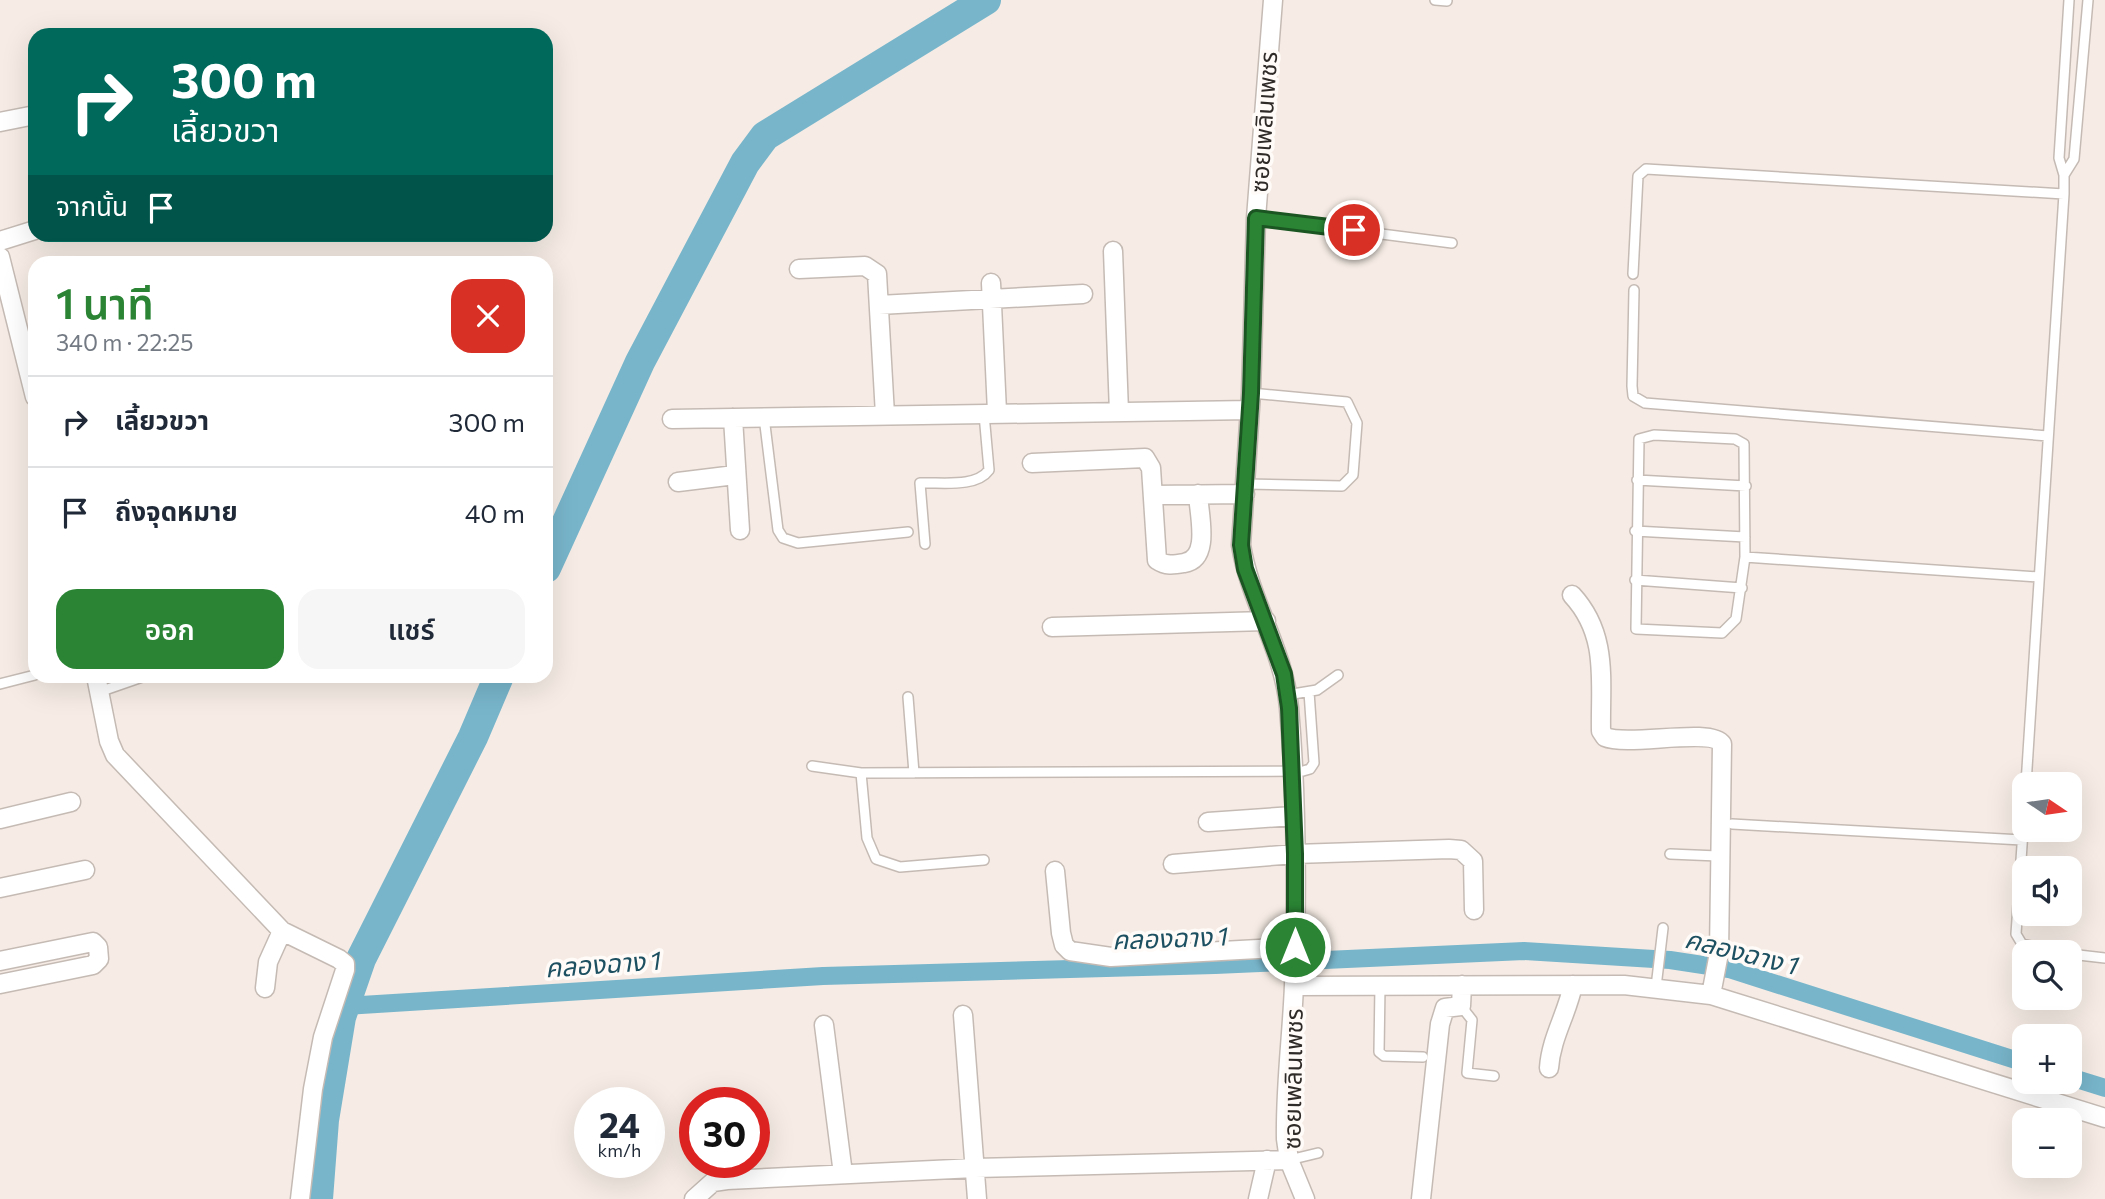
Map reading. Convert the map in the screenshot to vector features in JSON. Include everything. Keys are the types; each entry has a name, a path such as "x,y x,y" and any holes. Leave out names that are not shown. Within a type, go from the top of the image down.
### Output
{"street":[{"name":"ซอยเพลินเพชร","path":"1273,0 1256,218 1250,401 1241,545 1245,569 1278,650 1287,695 1295,854 1295,948 1286,1112 1289,1160 1305,1199"},
{"path":"0,122 28,117"},
{"path":"0,241 28,232"},
{"path":"1113,251 1119,412"},
{"path":"0,257 28,369"},
{"path":"799,269 872,268 877,274 885,415"},
{"path":"991,412 992,291"},
{"path":"879,305 992,291 1083,294"},
{"path":"673,419 1119,412 1250,401"},
{"path":"733,418 740,530"},
{"path":"1032,463 1145,458 1151,468 1157,559 1172,565 1191,562 1198,556 1198,494"},
{"path":"678,482 735,475"},
{"path":"1153,495 1245,489"},
{"path":"1572,596 1590,618 1598,640 1601,731 1605,737 1719,739 1723,755 1718,856 1718,965 1712,991"},
{"path":"1052,627 1266,621"},
{"path":"97,684 109,741 115,755 282,931 345,964 323,1037 313,1089 300,1199"},
{"path":"0,819 71,802"},
{"path":"1208,822 1293,816"},
{"path":"1173,864 1418,847 1461,850 1469,855 1475,868 1474,910"},
{"path":"0,888 85,870"},
{"path":"1055,871 1061,933 1064,945 1070,951 1111,957 1295,948"},
{"path":"265,988 268,962 282,931"},
{"path":"0,961 93,942 99,953 99,959 93,965 0,984"},
{"path":"1294,986 1657,982 1712,991 2105,1118"},
{"path":"1421,1199 1440,1024 1445,1008 1461,1006 1462,985"},
{"path":"1549,1068 1552,1042 1568,1009 1573,985"},
{"path":"963,1015 977,1199"},
{"path":"824,1025 844,1174"},
{"path":"1258,1199 1267,1160"},
{"path":"694,1199 713,1182 727,1180 975,1168 1289,1160"}],"lane":[{"path":"1434,0 1447,1"},
{"path":"2027,772 2064,194 2064,175 2059,158 2069,0"},
{"path":"2064,175 2074,159 2088,0"},
{"path":"1633,274 1637,176 1646,169 2064,194"},
{"path":"1256,218 1452,243"},
{"path":"1634,290 1633,396 1645,402 2048,436"},
{"path":"1245,489 1342,486 1353,475 1357,423 1347,402 1250,401"},
{"path":"925,544 920,483 974,481 984,476 989,470 991,412"},
{"path":"764,416 778,530 783,538 798,543 908,533"},
{"path":"1643,437 1735,439 1744,444 1746,486 1745,557 1736,619 1722,633 1639,631 1634,626 1637,444 1643,437"},
{"path":"1637,480 1746,486"},
{"path":"1635,531 1745,537"},
{"path":"1745,557 2039,577"},
{"path":"1634,580 1742,588"},
{"path":"1287,695 1326,686 1338,675"},
{"path":"0,684 28,676"},
{"path":"812,766 861,773 1291,773 1310,769 1314,763 1309,692"},
{"path":"908,697 914,773"},
{"path":"861,773 867,838 876,859 900,867 984,860"},
{"path":"1732,824 2012,839"},
{"path":"2020,940 2016,934 2022,842"},
{"path":"1670,854 1718,856"},
{"path":"1657,982 1663,928"},
{"path":"2082,955 2105,958"},
{"path":"1380,986 1379,1052 1384,1056 1423,1057"},
{"path":"1461,1006 1472,1020 1467,1073 1494,1076"},
{"path":"1289,1160 1318,1153"}],"waterway":[{"path":"553,553 640,362 745,163 765,136 986,0"},
{"path":"318,1199 324,1120 341,1017 361,959 473,737 496,683"},
{"name":"คลองฉาง 1","path":"345,1006 823,976 1215,965 1524,951 1670,960 1729,969 2012,1059"},
{"name":"คลองฉาง 1","path":"2082,1081 2105,1088"}],"route":[{"path":"1295,947 1295,854 1289,708 1278,650 1245,569 1241,545 1251,393 1256,218 1354,230"}]}
